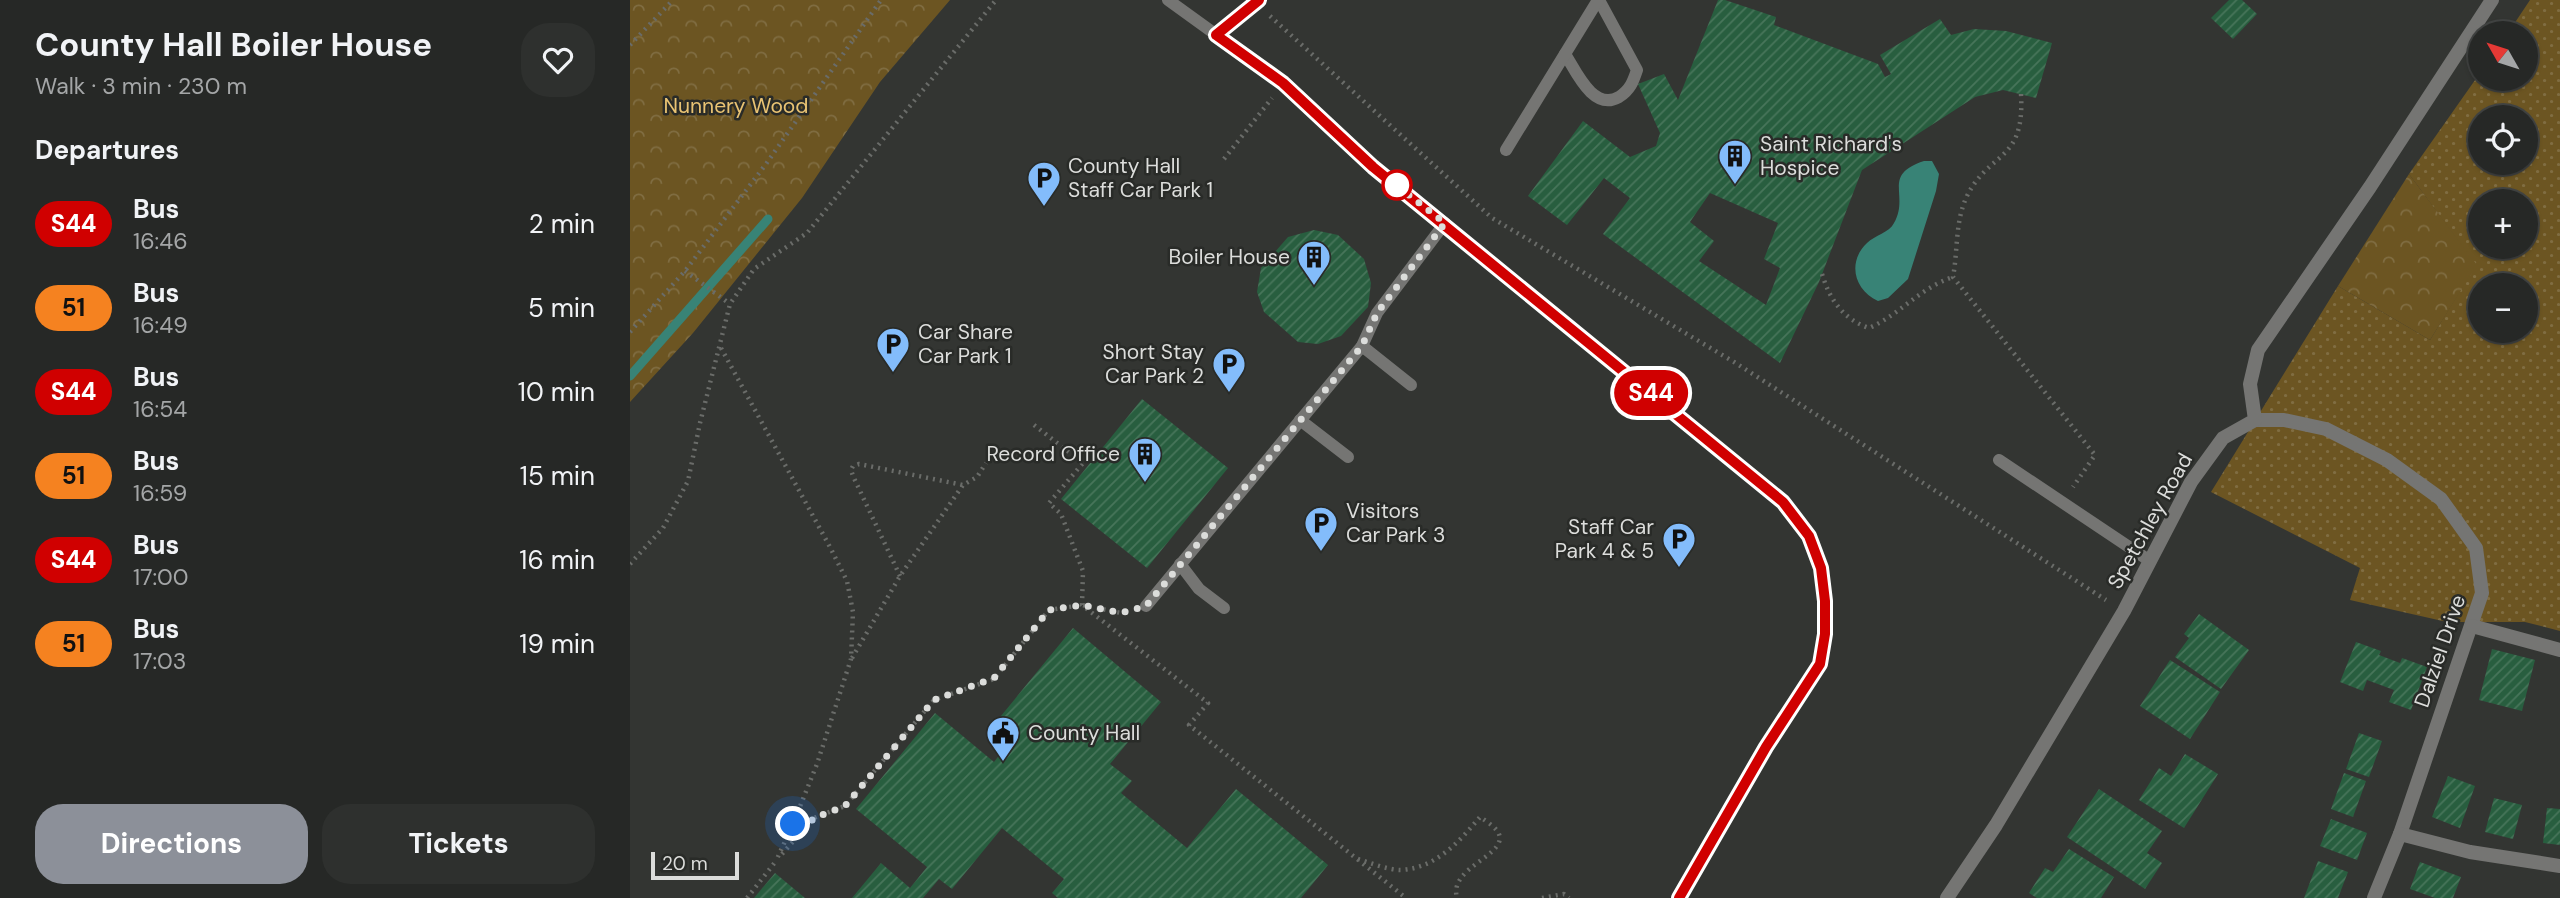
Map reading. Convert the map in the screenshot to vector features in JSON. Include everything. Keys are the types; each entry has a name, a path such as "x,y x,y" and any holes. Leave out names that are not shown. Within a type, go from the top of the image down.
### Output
{"street":[{"path":"2255,420 2250,384 2258,350 2370,187 2492,0"},
{"name":"Spetchley Road","path":"1947,898 1997,825 2124,611 2191,482 2222,438 2255,420"},
{"name":"Dalziel Drive","path":"2255,420 2284,420 2326,429 2387,460 2441,499 2476,548 2482,593 2400,834 2374,898"},
{"path":"2472,626 2560,650"},
{"path":"2400,834 2470,852 2560,866"}],"lane":[{"path":"1168,0 1283,83 1373,167 1445,223 1783,502 1809,536 1821,568 1825,601 1825,634 1820,664 1766,747 1679,898"},
{"path":"1506,150 1598,0 1637,70 1628,91 1615,100 1602,100 1590,92 1565,54"},
{"path":"1216,35 1258,2"},
{"path":"1146,606 1362,346 1377,313 1445,223"},
{"path":"1362,346 1411,385"},
{"path":"1300,419 1348,457"},
{"path":"1999,460 2150,561"},
{"path":"1180,564 1199,589 1224,608"}],"path":[{"path":"630,45 673,0"},
{"path":"630,332 685,271 766,164 881,0"},
{"path":"630,564 663,528 688,481 730,304 754,269 807,233 996,0"},
{"path":"1258,2 1492,218 1734,362 2124,611"},
{"path":"1224,159 1283,83"},
{"path":"2021,94 2022,117 2016,139 2005,155 1972,186 1966,199 1958,226 1953,277 2095,455 2062,502"},
{"path":"685,271 730,304"},
{"path":"1822,274 1835,305 1846,316 1869,328 1935,283 1953,277"},
{"path":"720,347 847,581 853,612 852,659"},
{"path":"1034,425 1083,463 1049,503 1061,514 1083,571 1082,605"},
{"path":"776,862 817,764 852,659 900,576 963,485 977,477 986,463"},
{"path":"900,576 853,476 853,466 859,464 963,485"},
{"path":"1082,605 1208,703 1189,725 1406,898"},
{"path":"747,898 814,818 845,806 934,700 994,678 1049,610 1082,605 1121,613 1146,606"},
{"path":"1356,859 1399,870 1424,864 1445,853 1480,817 1498,831 1500,839 1496,849 1457,882 1457,898"},
{"path":"793,824 803,830"},
{"path":"1542,898 1564,894 1569,898"}],"green space":[{"name":"Nunnery Wood","path":"630,0 950,0 880,82 802,198 693,333 630,402"},
{"path":"2530,0 2560,0 2560,631 2525,622 2447,622 2350,600 2360,568 2211,492 2338,286 2430,340 2468,278 2468,343 2538,343 2538,273 2471,273 2476,265 2472,259 2538,259 2538,189 2468,189 2468,254 2409,174 2468,90 2538,91 2538,21 2516,21"},
{"path":"2409,174 2468,253 2468,259 2473,259 2477,265 2472,273 2468,273 2468,279 2430,340 2338,286"}],"shaded area":[{"path":"1924,161 1932,161 1939,174 1908,279 1888,298 1878,301 1863,290 1859,283 1855,267 1857,259 1867,243 1894,223 1898,213 1900,179 1903,173"}],"building":[{"name":"Saint Richard's Hospice","path":"1718,0 1776,17 1774,25 1878,64 1885,77 1891,74 1880,55 1940,19 1951,35 1974,29 2006,31 2052,43 2036,98 2003,90 1975,97 1862,170 1819,282 1780,363 1603,234 1630,198 1604,178 1567,225 1528,196 1583,121 1630,157 1656,146 1660,133 1638,84 1664,74 1678,100","holes":["1710,193 1778,223 1764,259 1780,268 1766,305 1699,261 1714,241 1690,222"]},
{"path":"2229,0 2242,0 2257,14 2233,39 2211,18"},
{"name":"Boiler House","path":"1314,230 1338,235 1364,259 1371,283 1368,307 1341,336 1318,344 1298,342 1264,312 1257,292 1261,268 1288,237"},
{"name":"Record Office","path":"1142,399 1228,468 1147,568 1061,499"},
{"path":"2199,614 2249,650 2221,689 2175,657 2189,638 2184,634"},
{"name":"County Hall","path":"1073,628 1161,702 1110,764 1132,781 1121,793 1187,848 1236,789 1328,865 1301,898 1058,898 1052,893 1064,879 1002,828 952,889 939,879 923,898 852,898 881,863 910,888 927,867 856,809 935,713 994,762 1014,737 996,722"},
{"path":"2356,642 2381,651 2379,655 2400,663 2402,658 2427,667 2411,710 2389,702 2394,690 2367,680 2363,691 2340,682"},
{"path":"2492,649 2535,660 2522,711 2479,700"},
{"path":"2170,660 2220,692 2190,739 2140,706"},
{"path":"2359,733 2382,741 2369,777 2346,769"},
{"path":"2185,754 2218,774 2184,828 2139,800 2159,768 2171,776"},
{"path":"2344,773 2366,781 2353,817 2331,809"},
{"path":"2448,776 2475,786 2460,828 2432,817"},
{"path":"2099,789 2162,831 2147,853 2162,863 2145,889 2067,837"},
{"path":"2494,798 2522,805 2513,839 2485,832"},
{"path":"2547,808 2560,809 2560,845 2543,843"},
{"path":"2331,819 2367,833 2357,860 2320,846"},
{"path":"2069,849 2114,877 2101,898 2037,898 2029,893 2045,868 2053,872"},
{"path":"2318,861 2348,872 2338,898 2304,898"},
{"path":"2420,862 2461,877 2453,898 2435,898 2410,889"},
{"path":"775,873 805,898 754,898"}],"waterway":[{"path":"630,376 768,219"}],"bus line":[{"name":"S44","path":"1259,0 1216,35 1283,83 1373,167 1466,240 1783,502 1809,536 1821,568 1825,601 1825,634 1820,664 1766,747 1679,898"}],"place":[{"name":"Saint Richard's Hospice","path":"1735,186"},
{"name":"County Hall Staff Car Park 1","path":"1044,208"},
{"name":"Boiler House","path":"1314,287"},
{"name":"Car Share Car Park 1","path":"893,374"},
{"name":"Short Stay Car Park 2","path":"1229,394"},
{"name":"Record Office","path":"1145,484"},
{"name":"Visitors Car Park 3","path":"1321,553"},
{"name":"Staff Car Park 4 & 5","path":"1679,569"},
{"name":"County Hall","path":"1003,763"}],"route":[{"path":"793,824 803,830 814,818 845,806 934,700 994,678 1049,610 1082,605 1121,613 1146,606 1362,346 1377,313 1445,223 1391,181 1397,185"}]}
